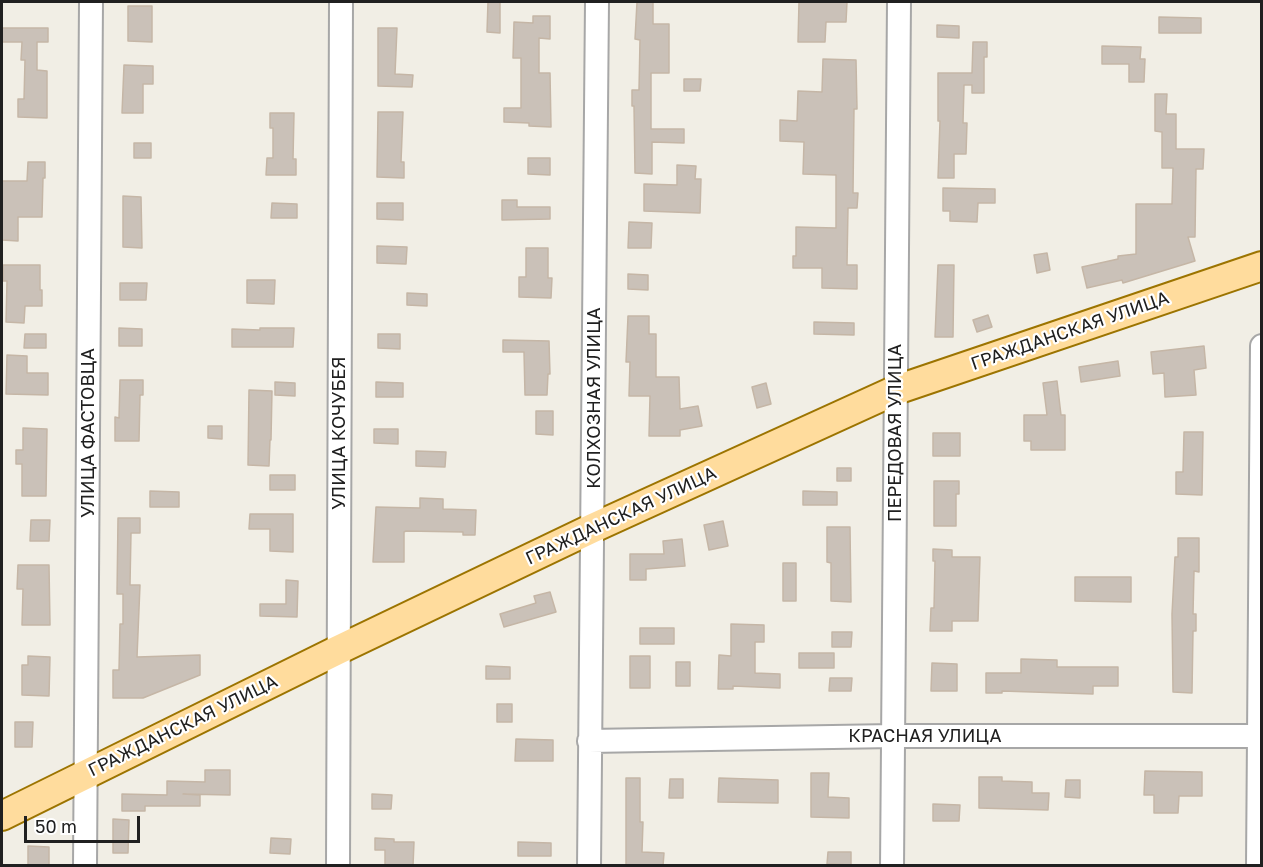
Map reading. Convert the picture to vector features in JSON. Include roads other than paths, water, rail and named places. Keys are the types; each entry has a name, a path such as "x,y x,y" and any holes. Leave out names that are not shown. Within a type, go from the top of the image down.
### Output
{"main road":[{"name":"ГРАЖДАНСКАЯ УЛИЦА","path":"2,816 338,650 593,528 896,390 1262,266"}],"street":[{"name":"УЛИЦА ФАСТОВЦА","path":"85,866 91,2"},
{"name":"УЛИЦА КОЧУБЕЯ","path":"338,866 341,2"},
{"name":"КОЛХОЗНАЯ УЛИЦА","path":"589,866 597,2"},
{"name":"ПЕРЕДОВАЯ УЛИЦА","path":"892,866 899,2"},
{"path":"1258,866 1262,346"},
{"name":"КРАСНАЯ УЛИЦА","path":"589,741 893,736 1260,736"}]}
